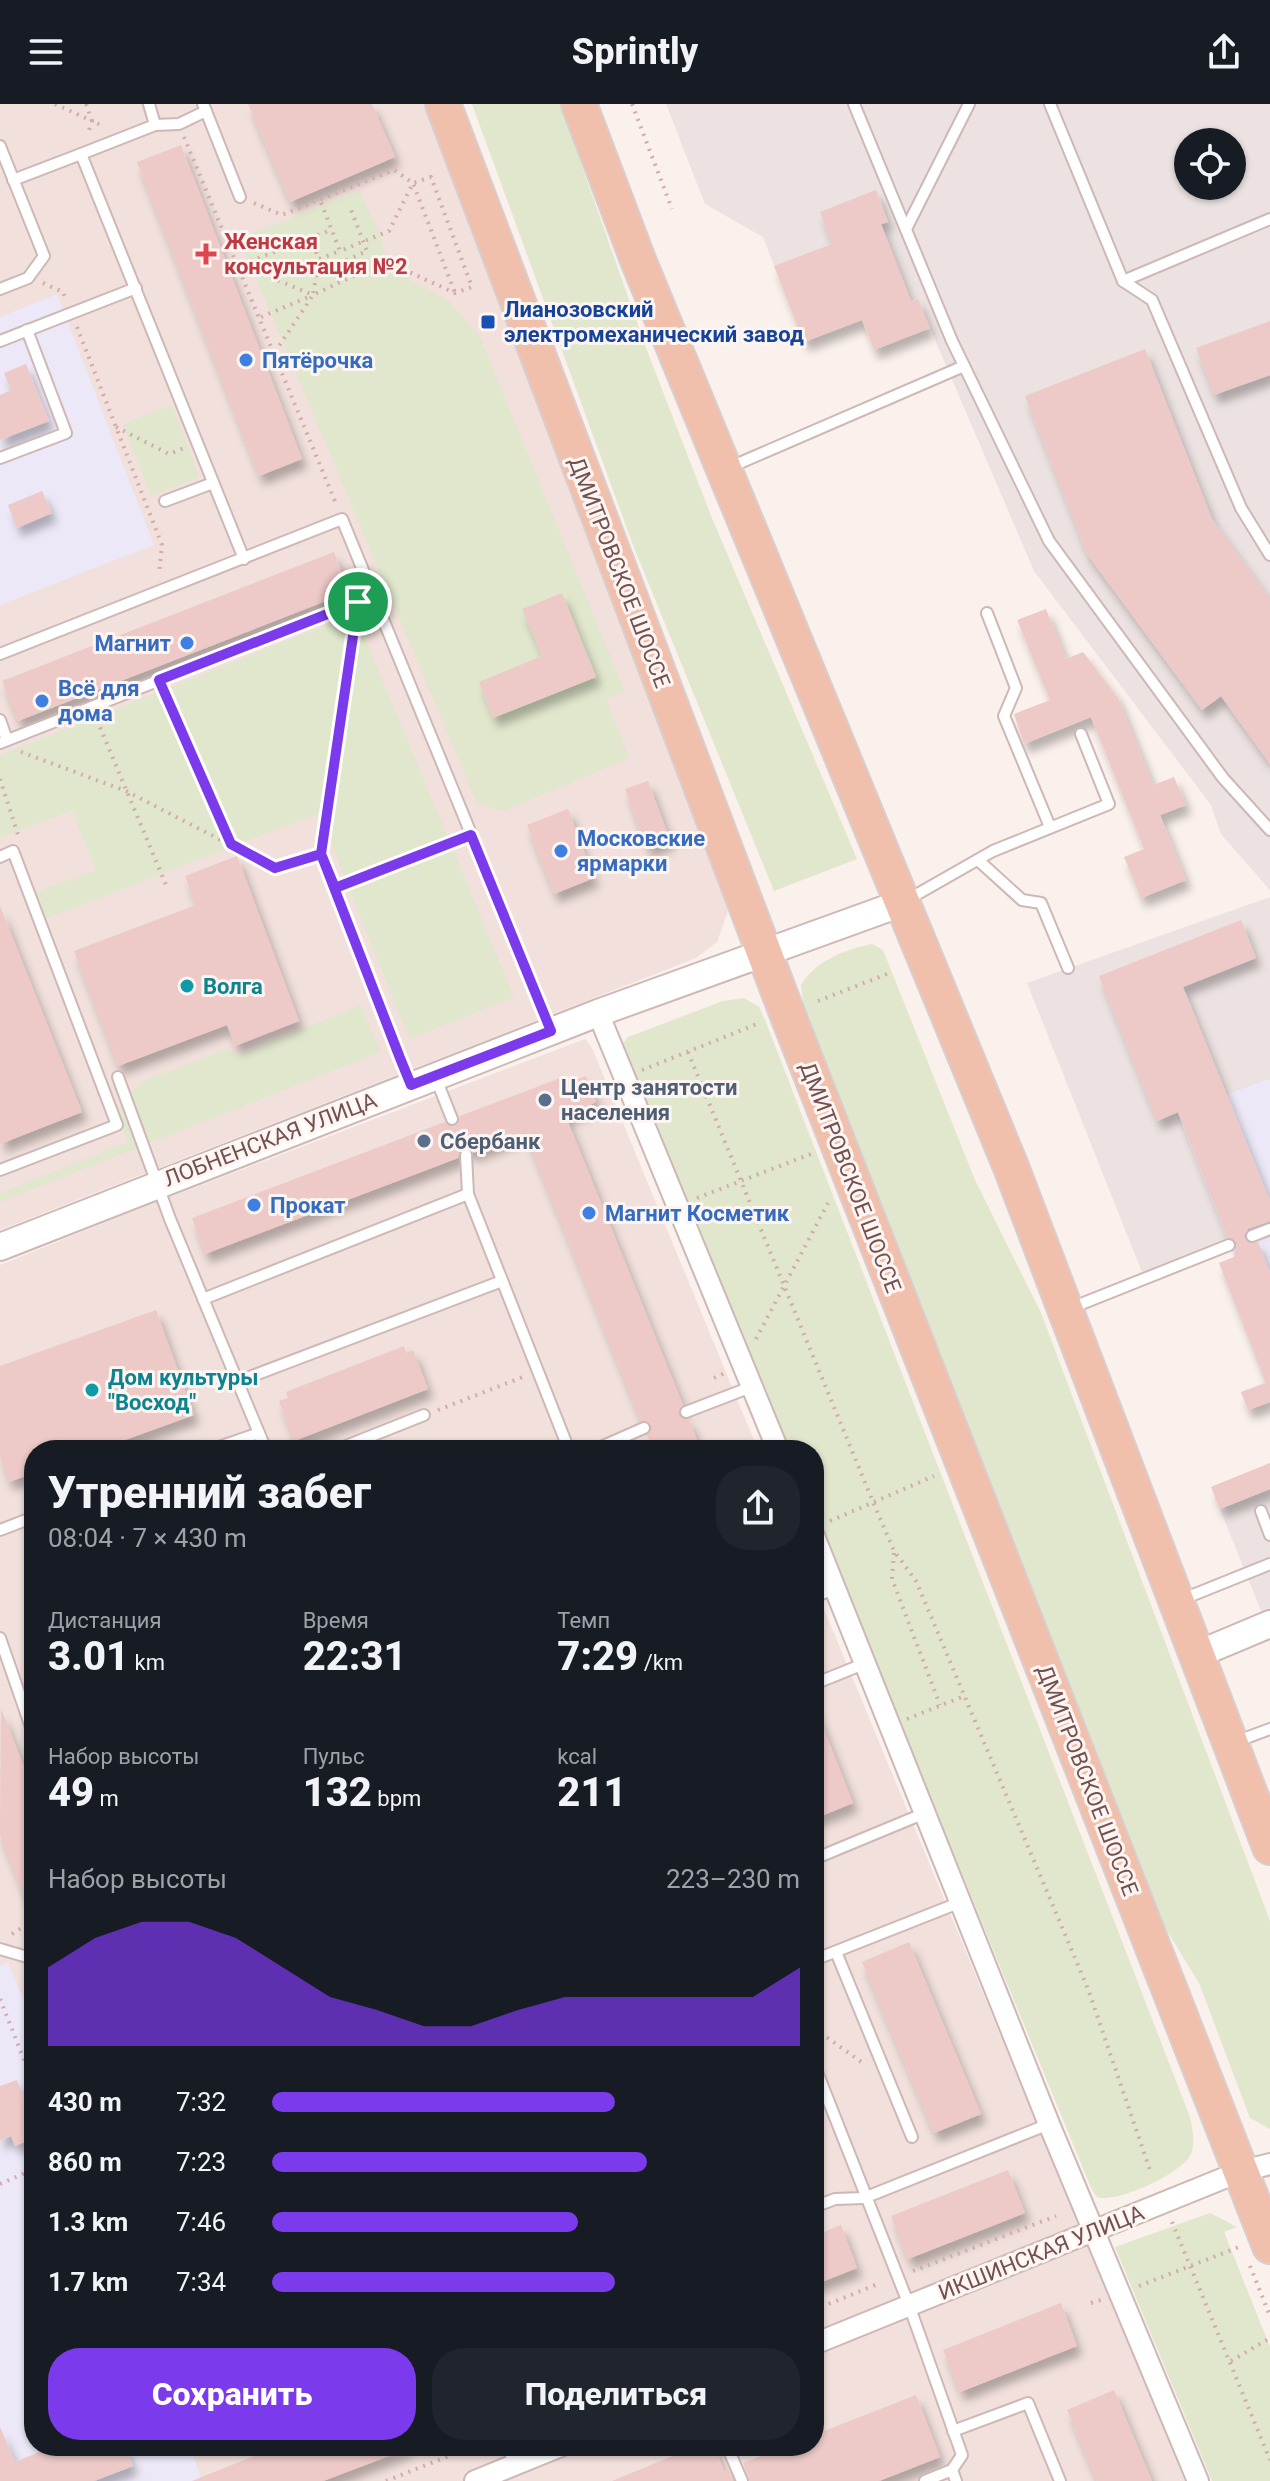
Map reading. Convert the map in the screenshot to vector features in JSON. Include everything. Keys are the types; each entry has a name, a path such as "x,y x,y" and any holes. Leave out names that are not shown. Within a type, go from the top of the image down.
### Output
{"main road":[{"name":"ДМИТРОВСКОЕ ШОССЕ","path":"443,104 764,953 1254,2168 1253,2251"},
{"path":"579,104 724,470 966,1053 1270,1847"}],"street":[{"name":"ЛОБНЕНСКАЯ УЛИЦА","path":"0,1247 157,1182 598,1013 902,903"},
{"path":"598,1013 774,1440"},
{"path":"824,1544 836,1588 963,1901 1049,2124 1198,2481"},
{"path":"1196,1655 1270,1624"},
{"name":"ИКШИНСКАЯ УЛИЦА","path":"824,2340 1254,2168"},
{"path":"475,2481 533,2456"}],"lane":[{"path":"149,104 155,125"},
{"path":"854,104 964,366 1049,541 1223,778 1270,830"},
{"path":"906,229 969,104"},
{"path":"1050,104 1123,281 1152,300 1241,508 1270,555"},
{"path":"13,180 155,125 179,124 204,108 240,197"},
{"path":"0,146 44,256 28,278 0,289"},
{"path":"81,154 244,559"},
{"path":"1123,281 1270,219"},
{"path":"0,341 136,288"},
{"path":"0,458 66,433 27,330"},
{"path":"724,470 964,366"},
{"path":"165,501 213,483"},
{"path":"0,654 342,519 551,1031"},
{"path":"0,720 7,744 91,707 373,596"},
{"path":"987,613 1016,688 1004,716 1050,827"},
{"path":"902,903 978,860 1109,804 1081,734"},
{"path":"335,888 471,835"},
{"path":"0,857 13,851 117,1125 0,1170"},
{"path":"321,854 423,1080 452,1119"},
{"path":"978,860 1022,900 1041,903 1068,968"},
{"path":"118,1077 203,1299 262,1440"},
{"path":"466,1155 468,1194 565,1440"},
{"path":"203,1299 468,1194"},
{"path":"1252,1236 1270,1229"},
{"path":"1066,1311 1229,1245"},
{"path":"239,1381 502,1281"},
{"path":"686,1412 751,1387"},
{"path":"361,1440 424,1415"},
{"path":"617,1440 644,1428"},
{"path":"239,1440 259,1433"},
{"path":"1261,1511 1270,1535"},
{"path":"0,1530 24,1521"},
{"path":"1177,1602 1270,1564"},
{"path":"824,1593 836,1588"},
{"path":"0,1638 24,1707"},
{"path":"824,1680 866,1663"},
{"path":"1231,1744 1270,1729"},
{"path":"824,1855 927,1812"},
{"path":"824,1956 963,1901"},
{"path":"0,1949 24,1956"},
{"path":"836,1952 912,2137"},
{"path":"824,2091 909,2305 962,2455 954,2476 925,2481"},
{"path":"824,2203 835,2199 864,2198 1049,2124"},
{"path":"953,2431 1028,2403 1060,2481"},
{"path":"731,2456 742,2481"}],"path":[{"path":"55,104 127,137"},
{"path":"81,154 92,121 86,104"},
{"path":"632,104 672,209"},
{"path":"179,124 240,265 342,519"},
{"path":"204,182 282,215 394,170 413,183 455,293"},
{"path":"261,317 385,261 455,293 472,287 431,177 413,183 389,231 319,259"},
{"path":"320,200 340,251"},
{"path":"317,273 367,251 351,210"},
{"path":"240,265 332,229"},
{"path":"275,352 313,295 319,259 310,237"},
{"path":"240,265 313,295"},
{"path":"28,278 63,292 162,545 158,592"},
{"path":"116,427 169,454 197,443"},
{"path":"7,744 126,791 275,868 321,854 358,602"},
{"path":"159,680 231,844"},
{"path":"91,707 166,885"},
{"path":"0,779 22,848 13,851"},
{"path":"818,1001 892,972"},
{"path":"640,1071 757,1024"},
{"path":"688,1052 873,1502 894,1551 916,1581 1088,1989 1151,2173"},
{"path":"648,1217 811,1154"},
{"path":"714,1378 742,1366 828,1203"},
{"path":"424,1415 539,1370"},
{"path":"824,1528 873,1502 934,1476"},
{"path":"894,1551 892,1579 940,1705"},
{"path":"892,1726 964,1696"},
{"path":"10,1936 24,1927"},
{"path":"0,1999 24,2060"},
{"path":"824,2035 890,2083"},
{"path":"0,2184 24,2173"},
{"path":"911,2272 1056,2216"},
{"path":"1172,2222 1270,2460"},
{"path":"1091,2303 1190,2267 1253,2251 1270,2316"},
{"path":"824,2306 878,2284"},
{"path":"1230,2362 1270,2338"},
{"path":"386,2481 449,2456"}],"shaded area":[{"path":"0,104 425,104 553,436 728,911 717,942 696,958 0,1230"},
{"name":"Лианозовский электромеханический завод","path":"666,104 1270,104 1270,890 1221,834 1211,805 1034,571 930,328 862,320 804,342 763,237 705,204"},
{"path":"57,294 154,545 0,605 0,317"},
{"path":"1270,897 1270,1079 1178,1113 1227,1238 1142,1272 1027,983"},
{"path":"585,1039 592,1048 754,1440 24,1440 24,2456 824,2456 824,1609 1185,2481 0,2481 0,1265 146,1206"},
{"path":"1270,1079 1270,1402 1248,1410 1241,1392 1265,1382 1219,1263 1234,1257 1178,1113"},
{"path":"1270,1463 1270,1609 1262,1613 1211,1487"},
{"path":"8,1962 24,2000 24,2456 193,2456 202,2481 0,2481 0,1965"}],"green space":[{"path":"472,104 560,104 646,348 711,516 857,859 774,891 633,545"},
{"path":"359,191 379,233 390,269 449,301 480,337 625,692 606,699 629,758 503,811 477,803 239,238"},
{"path":"172,405 199,477 151,496 123,424"},
{"path":"355,614 514,997 409,1039 319,813 42,920 31,894 96,870 72,810 0,838 0,755"},
{"path":"872,944 883,950 975,1180 1041,1313 1270,1921 1270,2129 1250,2118 1199,1983 1166,1929 803,1003 801,985 814,969 842,953"},
{"path":"744,998 759,1007 765,1020 1190,2117 1193,2145 1185,2162 1162,2178 1132,2192 1106,2198 1097,2197 1092,2190 824,1538 824,1440 784,1440 621,1046 628,1037 723,1001"},
{"path":"361,1005 380,1052 0,1202 0,1193 128,1142 116,1110 142,1081 227,1049 238,1055"},
{"path":"1210,2213 1237,2227 1224,2232 1270,2347 1270,2481 1212,2481 1115,2247"}],"building":[{"path":"248,104 372,104 395,157 290,202"},
{"path":"181,145 302,459 259,476 137,162"},
{"path":"876,190 888,222 881,224 911,301 918,299 930,328 874,350 862,320 804,342 774,266 832,244 820,212"},
{"path":"1270,321 1270,375 1214,395 1196,348"},
{"path":"1145,349 1212,519 1270,599 1270,764 1221,696 1202,710 1087,554 1025,396"},
{"path":"26,364 49,421 0,440 0,395 11,390 4,373"},
{"path":"42,491 52,513 17,528 8,505"},
{"path":"334,552 349,592 18,721 2,681"},
{"path":"562,593 596,677 493,718 479,682 542,656 522,609"},
{"path":"1046,609 1066,659 1083,652 1118,698 1153,785 1174,777 1186,805 1160,815 1186,880 1141,898 1124,857 1144,849 1091,717 1024,744 1014,714 1050,700 1017,620"},
{"path":"648,781 670,840 647,849 625,789"},
{"name":"Московские ярмарки","path":"568,809 594,878 554,894 527,825"},
{"name":"Волга","path":"237,856 299,1021 235,1046 227,1025 118,1066 74,951 196,905 185,876"},
{"path":"0,906 82,1112 0,1144"},
{"path":"1241,920 1256,958 1183,987 1270,1201 1270,1221 1248,1229 1244,1236 1248,1243 1258,1242 1270,1273 1270,1402 1248,1410 1241,1392 1266,1383 1219,1263 1234,1257 1237,1243 1227,1237 1178,1112 1157,1121 1099,976"},
{"path":"586,1076 596,1102 566,1117 683,1405 679,1416 689,1420 697,1440 649,1440 647,1435 652,1426 641,1421 525,1133 473,1153 469,1148 462,1148 458,1158 205,1254 192,1218 445,1122 454,1127 460,1116 563,1077 566,1084"},
{"name":"Дом культуры \"Восход\"","path":"156,1310 194,1415 125,1440 24,1440 24,1477 9,1482 0,1457 0,1366"},
{"path":"404,1346 406,1353 413,1350 428,1389 297,1440 294,1440 279,1401 288,1398 286,1392"},
{"path":"1270,1463 1270,1489 1220,1509 1211,1487"},
{"path":"1,1709 24,1767 24,1896 0,1835"},
{"path":"824,1730 853,1803 824,1815"},
{"path":"909,1942 981,2114 934,2133 862,1962"},
{"path":"17,2080 24,2098 24,2142 15,2146 11,2136 0,2141 0,2086"},
{"path":"1008,2170 1025,2213 908,2259 891,2216"},
{"path":"841,2225 857,2268 824,2281 824,2232"},
{"path":"1061,2303 1077,2346 960,2392 943,2350"},
{"path":"1114,2390 1152,2481 1097,2481 1067,2410"},
{"path":"916,2395 940,2457 879,2481 750,2481 743,2463 761,2456 824,2456 824,2431"},
{"path":"0,2427 15,2462 30,2456 129,2456 133,2466 94,2481 0,2481"},
{"path":"254,2456 389,2456 323,2481 192,2481"},
{"path":"673,2456 718,2456 724,2471 728,2469 733,2481 612,2481"}],"place":[{"name":"Женская консультация №2","path":"206,254"},
{"name":"Лианозовский электромеханический завод","path":"488,322"},
{"name":"Пятёрочка","path":"246,360"},
{"name":"Магнит","path":"187,643"},
{"name":"Всё для дома","path":"42,701"},
{"name":"Московские ярмарки","path":"561,851"},
{"name":"Волга","path":"187,986"},
{"name":"Центр занятости населения","path":"545,1100"},
{"name":"Сбербанк","path":"424,1141"},
{"name":"Прокат","path":"254,1205"},
{"name":"Магнит Косметик","path":"589,1213"},
{"name":"Дом культуры \"Восход\"","path":"92,1390"}],"route":[{"path":"358,602 159,680 231,844 275,868 321,854 335,888 471,835 551,1031 411,1085 321,854 358,602"}]}
